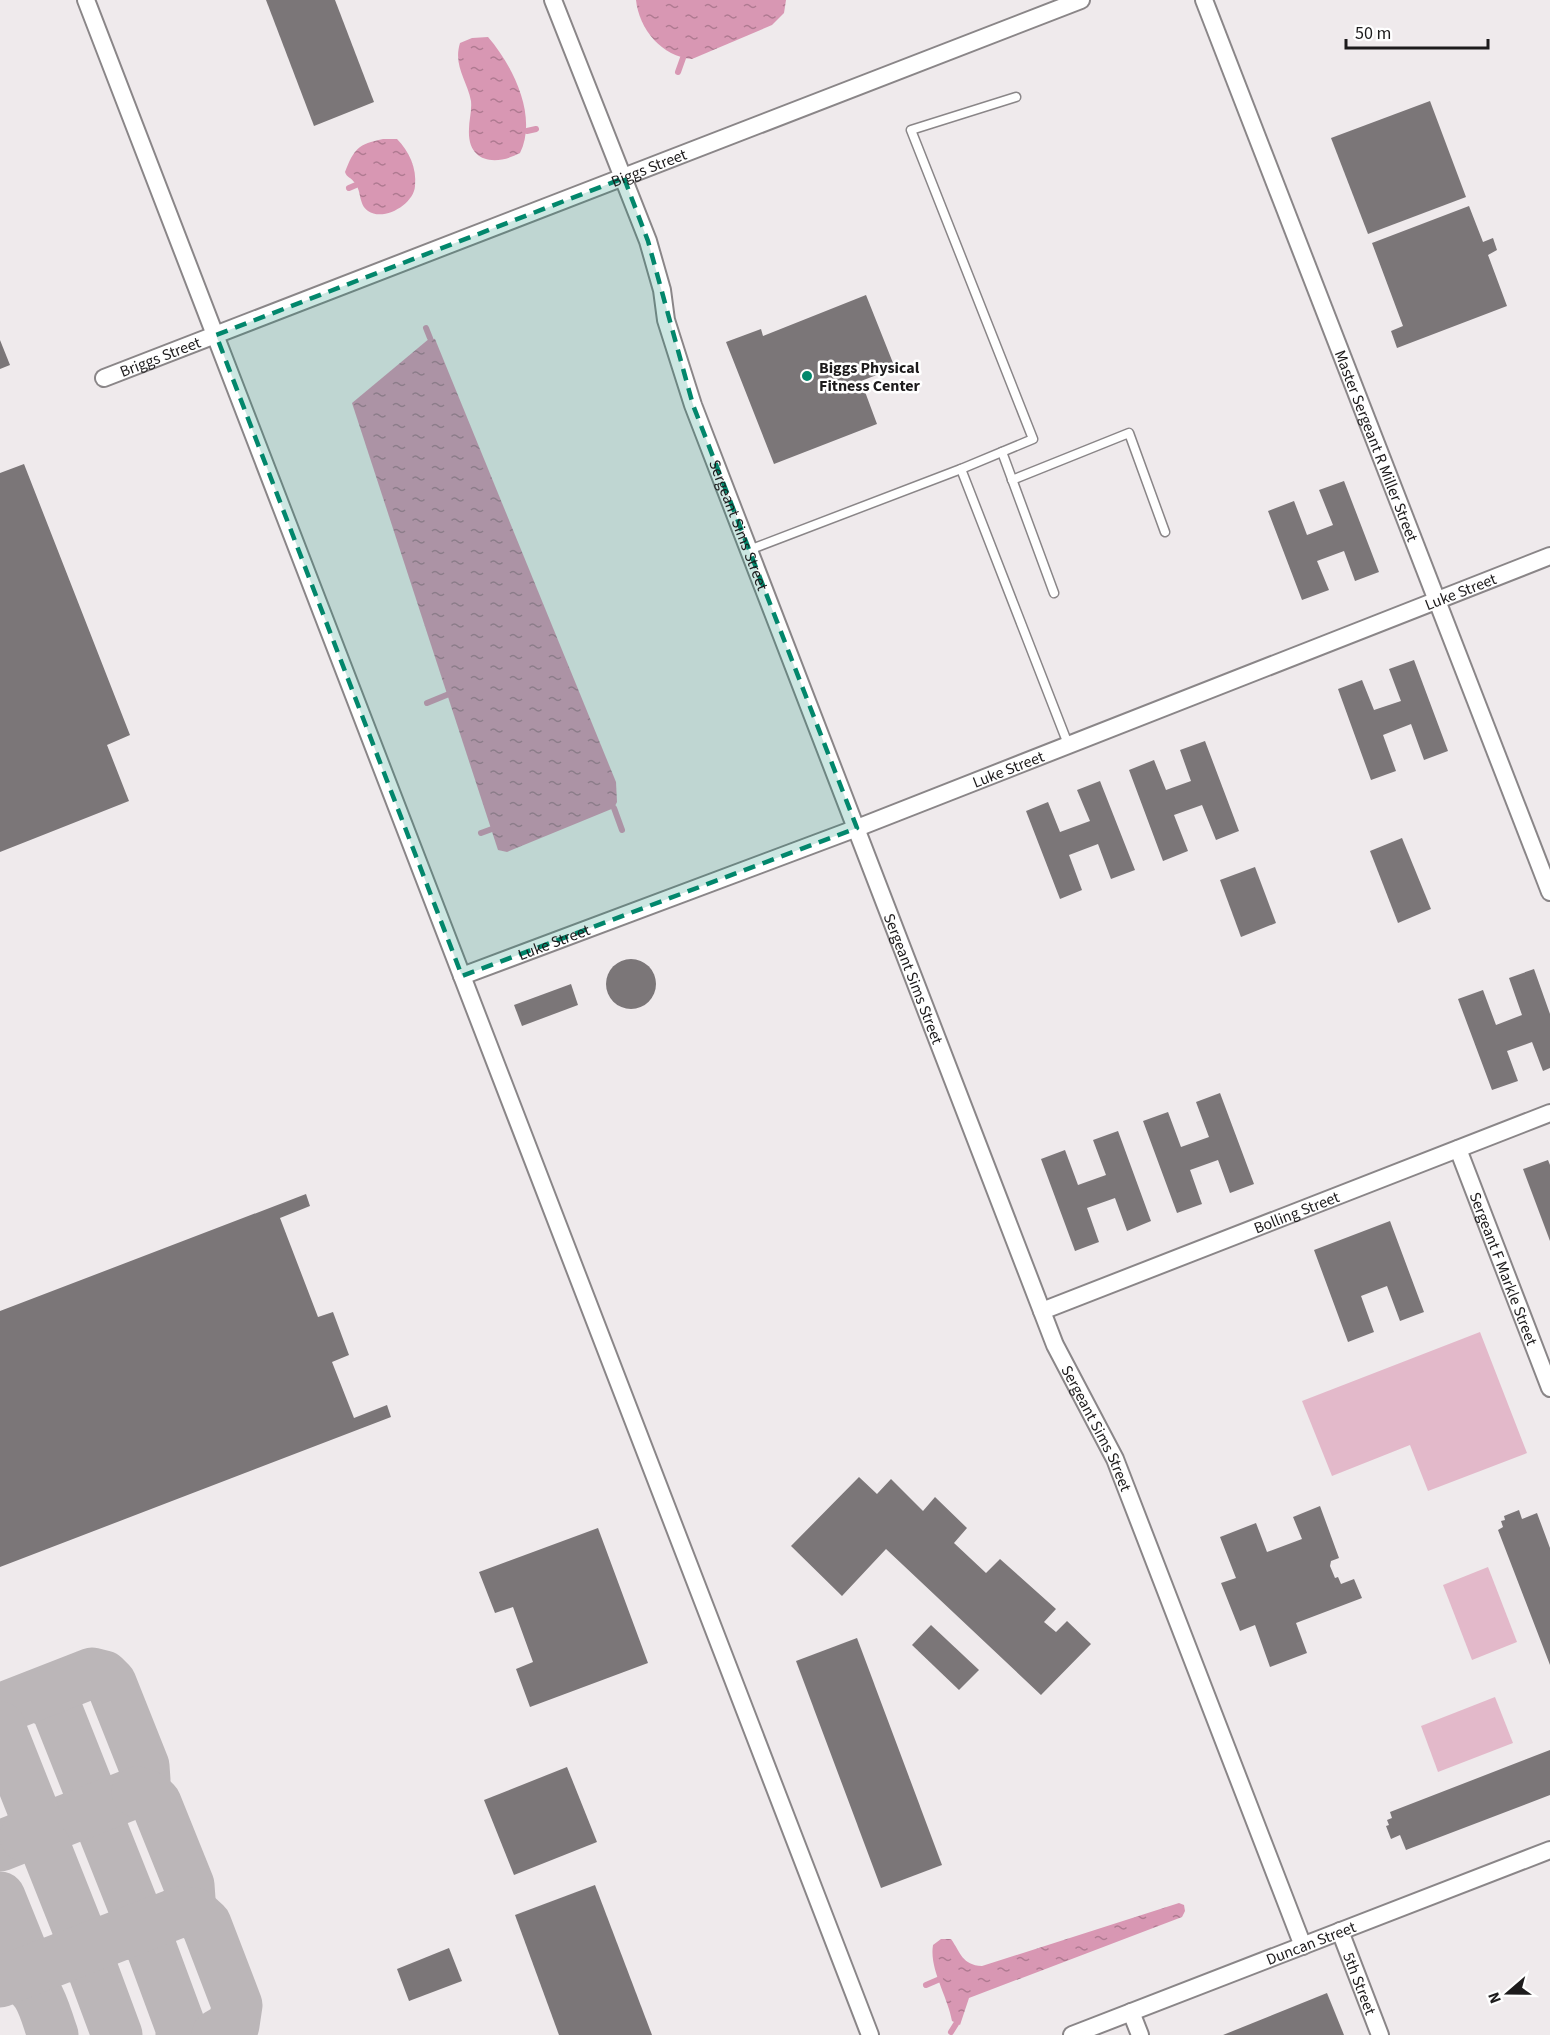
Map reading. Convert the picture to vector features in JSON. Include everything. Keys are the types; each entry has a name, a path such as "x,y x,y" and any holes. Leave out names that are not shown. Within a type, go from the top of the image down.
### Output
{"street":[{"path":"86,0 870,2035"},
{"name":"Sergeant Sims Street","path":"554,0 648,241 678,363 749,550 1042,1311 1071,1377 1115,1459 1303,1946"},
{"name":"Biggs Street","path":"216,335 1081,0"},
{"name":"Master Sergeant R Miller Street","path":"1204,0 1550,892"},
{"name":"Briggs Street","path":"104,378 216,335"},
{"name":"Luke Street","path":"462,976 857,828 1550,556"},
{"name":"Bolling Street","path":"1042,1311 1550,1113"},
{"name":"Sergeant F Markle Street","path":"1458,1149 1550,1388"},
{"name":"Duncan Street","path":"1072,2035 1550,1850"},
{"name":"5th Street","path":"1340,1931 1380,2035"},
{"path":"1131,2012 1140,2035"}],"lane":[{"path":"749,550 1033,439 911,130 1016,97"},
{"path":"1012,480 1129,433 1165,532"},
{"path":"1002,452 1054,592"},
{"path":"961,469 1068,744"}],"highlighted area":[{"path":"624,178 648,241 693,405 857,828 462,976 216,335"}],"shaded area":[{"path":"1480,1332 1527,1453 1428,1491 1410,1445 1332,1476 1302,1401"},
{"path":"1488,1567 1517,1642 1472,1660 1443,1585"},
{"path":"1495,1697 1513,1743 1438,1772 1421,1726"}],"water":[{"path":"636,0 786,0 784,13 772,25 692,59 671,53 654,40 642,21"},
{"path":"488,37 514,77 520,92 526,123 525,139 520,153 502,160 485,159 473,149 469,129 471,101 458,59 460,43 472,38"},
{"path":"383,139 397,139 405,149 413,166 415,186 404,205 390,213 375,214 365,208 356,185 345,172 358,149 368,143"},
{"path":"430,338 435,339 616,782 617,802 614,808 507,852 498,850 352,403"},
{"path":"1179,1903 1184,1905 1185,1911 1182,1917 969,1998 960,2025 952,2021 934,1964 933,1945 941,1939 951,1939 966,1961 982,1966"}],"building":[{"path":"266,0 335,0 374,102 314,126"},
{"path":"1430,101 1466,197 1368,234 1331,138"},
{"path":"1469,206 1483,242 1493,238 1497,250 1488,255 1507,306 1397,348 1391,331 1403,326 1372,243"},
{"name":"Biggs Physical Fitness Center","path":"866,295 895,368 861,381 877,424 774,464 726,342 761,329 763,336"},
{"path":"0,340 10,365 0,369"},
{"path":"24,464 130,735 107,745 129,801 0,852 0,473"},
{"path":"1344,481 1379,572 1355,581 1344,551 1317,561 1329,590 1302,600 1268,511 1294,501 1307,535 1333,525 1319,490"},
{"path":"1414,660 1448,751 1424,760 1411,724 1383,735 1396,771 1371,780 1338,689 1362,680 1374,710 1401,701 1389,669"},
{"path":"1205,741 1239,831 1216,840 1202,805 1174,815 1188,851 1163,861 1129,770 1154,760 1166,790 1191,781 1180,750"},
{"path":"1100,781 1135,870 1111,879 1098,844 1069,855 1082,890 1060,899 1026,811 1048,802 1060,832 1090,821 1077,790"},
{"path":"1402,838 1431,909 1398,923 1370,851"},
{"path":"1255,867 1276,923 1241,937 1220,880"},
{"path":"631,959 649,966 656,984 649,1002 631,1009 613,1002 606,984 613,966"},
{"path":"1534,969 1550,1014 1550,1068 1543,1071 1532,1042 1507,1051 1518,1081 1492,1090 1458,999 1483,990 1496,1025 1522,1015 1509,978"},
{"path":"571,984 578,1005 522,1026 514,1005"},
{"path":"1220,1093 1254,1184 1230,1193 1218,1160 1190,1170 1202,1204 1177,1213 1143,1121 1168,1112 1181,1147 1209,1137 1196,1102"},
{"path":"1118,1131 1151,1221 1127,1231 1115,1198 1087,1208 1099,1242 1075,1251 1041,1159 1065,1150 1078,1185 1106,1175 1093,1140"},
{"path":"1548,1160 1550,1165 1550,1241 1523,1169"},
{"path":"306,1194 310,1206 280,1218 318,1317 333,1312 349,1355 332,1362 354,1418 387,1405 391,1417 0,1567 0,1311"},
{"path":"1390,1221 1424,1312 1400,1321 1387,1286 1361,1296 1374,1332 1348,1342 1314,1250"},
{"path":"859,1477 877,1494 891,1479 923,1511 935,1497 967,1528 954,1543 986,1573 1000,1559 1056,1609 1044,1622 1056,1632 1067,1621 1091,1644 1041,1695 886,1549 842,1596 791,1546"},
{"path":"1320,1506 1339,1558 1331,1561 1330,1566 1335,1578 1338,1577 1341,1584 1354,1579 1362,1598 1296,1623 1307,1653 1270,1667 1255,1625 1240,1631 1221,1583 1236,1578 1220,1537 1256,1523 1267,1552 1302,1539 1293,1517"},
{"path":"1519,1510 1522,1519 1537,1513 1550,1548 1550,1665 1498,1530 1503,1527 1501,1521 1505,1520 1504,1516"},
{"path":"598,1528 648,1663 530,1707 516,1669 533,1662 513,1607 495,1613 479,1572"},
{"path":"931,1625 979,1670 959,1690 912,1645"},
{"path":"857,1638 942,1865 881,1888 796,1661"},
{"path":"1550,1750 1550,1795 1406,1850 1400,1835 1391,1839 1386,1826 1389,1825 1387,1820 1392,1818 1390,1812"},
{"path":"567,1767 597,1842 514,1875 484,1800"},
{"path":"595,1885 652,2035 559,2035 515,1915"},
{"path":"449,1948 462,1981 409,2001 397,1969"},
{"path":"1327,1993 1344,2035 1223,2035"}],"waterway":[{"path":"678,72 683,58"},
{"path":"527,131 536,129"},
{"path":"349,188 356,185"},
{"path":"426,328 430,338"},
{"path":"427,703 449,694"},
{"path":"614,808 622,830"},
{"path":"481,833 492,829"},
{"path":"926,1985 940,1979"},
{"path":"951,2032 956,2024"}],"taxiway":[{"path":"0,1709 92,1673 104,1676 111,1683 144,1766 145,1780 137,1792 0,1846"},
{"path":"37,1695 56,1707 89,1790 89,1803 82,1815 94,1818 101,1825 134,1908 134,1921 126,1933 142,1937 151,1947 181,2028 181,2035"},
{"path":"0,1727 33,1810 33,1823 25,1836 38,1839 45,1846 78,1929 78,1942 71,1954 91,1965 117,2035"},
{"path":"137,1792 149,1796 156,1803 189,1885 190,1899 180,1912"},
{"path":"0,1897 21,1949 23,1964 14,1976 23,1980 36,1992 53,2035"},
{"path":"0,1982 180,1912 194,1913 206,1924 237,2005 234,2025 217,2035"}],"place":[{"name":"Biggs Physical Fitness Center","path":"807,376"}]}
